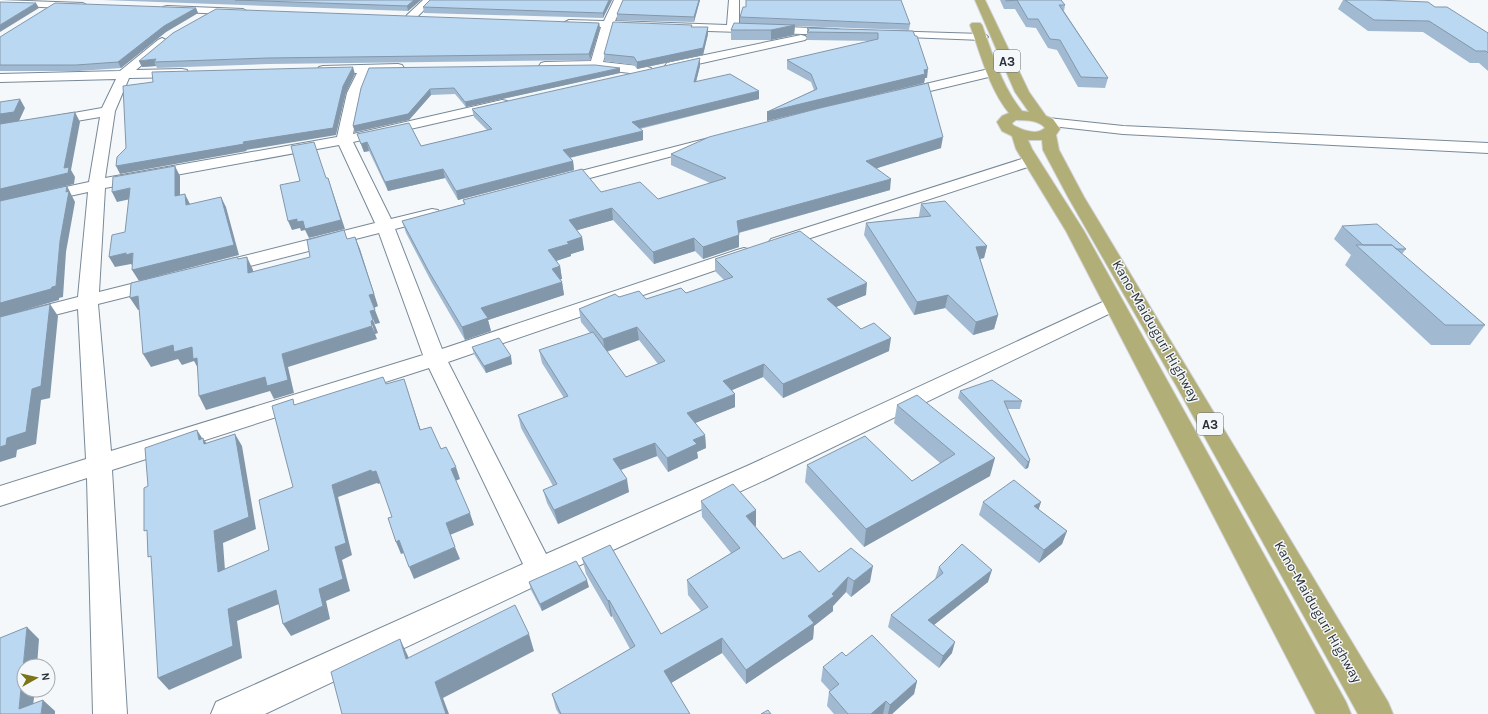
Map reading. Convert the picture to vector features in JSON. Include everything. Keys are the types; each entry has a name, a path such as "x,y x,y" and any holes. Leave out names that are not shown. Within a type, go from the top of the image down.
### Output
{"highway":[{"name":"Kano-Maiduguri Highway","path":"980,0 1022,92 1047,127 1051,150 1076,197 1098,231 1376,714"},
{"name":"Kano-Maiduguri Highway","path":"972,16 982,37 999,87 1018,125 1024,149 1030,161 1068,219 1334,714"},
{"path":"1018,125 1047,127"}],"street":[{"path":"190,24 234,0"},
{"path":"427,18 408,17 429,0"},
{"path":"596,65 608,24 620,0"},
{"path":"733,27 734,0"},
{"path":"0,2 57,2 92,6"},
{"path":"37,16 57,2"},
{"path":"153,8 254,12"},
{"path":"560,22 847,32"},
{"path":"608,80 831,32"},
{"path":"871,33 982,37"},
{"path":"110,714 99,464 88,301 96,185 108,111 124,74 171,35"},
{"path":"532,66 596,65 655,70"},
{"path":"314,70 413,68"},
{"path":"365,69 354,93 344,140 385,226 435,359 540,570"},
{"path":"0,78 193,72"},
{"path":"885,98 993,72"},
{"path":"0,206 96,185 344,140 515,101"},
{"path":"0,130 108,111"},
{"path":"1047,127 1488,148"},
{"path":"539,186 724,138"},
{"path":"1463,147 1488,163"},
{"path":"0,496 281,406 435,359 825,226 1030,161"},
{"path":"202,272 446,210"},
{"path":"0,323 172,280"},
{"path":"228,714 540,570 756,473 1114,304"}],"building":[{"path":"235,0 414,0 407,6"},
{"path":"430,0 609,0 603,13 423,7"},
{"path":"623,0 699,0 694,17 617,14"},
{"path":"746,0 901,0 910,24 740,17 743,7 746,7"},
{"path":"1017,0 1061,0 1065,5 1059,5 1108,78 1081,77 1060,40 1050,39 1038,19 1028,19"},
{"path":"1345,0 1428,2 1435,7 1447,7 1488,33 1488,53 1486,51 1476,51 1429,21 1374,20"},
{"path":"0,2 36,3 0,25"},
{"path":"55,3 196,8 164,26 118,62 76,65 0,65 0,37"},
{"path":"216,9 599,23 589,54 267,58 154,62 156,59 139,61 173,33"},
{"path":"613,22 708,27 703,48 637,62 634,57 604,54"},
{"path":"734,23 795,25 771,30 731,30"},
{"path":"807,28 913,31 915,36 917,36 928,69 924,70 925,74 767,112 817,89 811,74 787,60 878,39 878,33 807,32 809,30"},
{"path":"700,58 694,82 730,74 759,91 632,122 643,131 563,150 573,161 456,191 443,169 385,182 367,142 361,144 357,134 409,123 421,146 492,129 472,109"},
{"path":"595,65 620,68 465,102 454,88 430,89 408,114 353,126 361,88 369,68"},
{"path":"353,67 343,86 333,128 243,142 244,144 116,166 117,157 126,148 123,86 153,82 152,72"},
{"path":"928,83 943,137 866,161 891,179 737,221 739,235 703,247 694,238 653,252 612,208 569,220 582,237 567,242 569,244 548,250 560,266 552,269 562,282 481,308 488,318 462,327 428,270 402,221 465,204 463,200 582,169 601,192 640,182 658,199 726,178 671,154 709,137 820,108"},
{"path":"20,99 14,112 0,114 0,102"},
{"path":"75,112 64,168 69,167 68,173 0,189 0,124"},
{"path":"314,142 326,178 328,178 341,220 305,229 303,221 297,222 297,219 288,221 280,185 300,181 291,146"},
{"path":"175,166 175,196 185,194 186,205 221,197 234,245 132,270 133,253 109,257 112,235 125,232 130,188 112,192 113,177"},
{"path":"67,186 66,192 69,191 60,241 56,286 52,287 51,289 0,303 0,201"},
{"path":"945,201 987,246 976,247 998,315 976,322 948,295 917,302 866,223 931,216 921,204"},
{"path":"1377,224 1406,249 1396,249 1392,245 1363,245 1342,226"},
{"path":"344,230 347,239 355,237 374,294 369,295 375,310 370,311 373,320 371,321 372,326 282,354 288,380 267,386 265,377 199,396 197,358 193,359 192,347 174,352 173,345 143,354 138,296 130,298 131,283 237,257 238,259 247,257 248,273 310,257 307,240"},
{"path":"800,231 867,283 827,299 861,329 874,323 891,338 783,384 764,364 723,381 735,394 687,413 705,435 693,440 697,444 667,458 655,443 613,459 627,479 554,510 543,490 557,484 518,415 568,396 539,350 593,332 626,377 665,361 637,327 603,339 579,309 615,294 619,297 639,291 646,299 681,288 686,293 733,277 715,259"},
{"path":"1356,245 1392,245 1485,325 1445,325"},
{"path":"50,304 41,386 32,389 26,432 7,438 6,445 0,447 0,317"},
{"path":"499,338 511,356 484,366 472,347"},
{"path":"383,377 386,384 404,379 420,430 431,427 441,449 446,447 456,467 451,469 470,513 446,523 455,547 409,567 399,540 396,542 388,518 392,517 376,471 372,472 371,470 332,485 346,543 335,547 343,579 319,589 323,606 283,624 276,590 228,609 233,646 158,678 151,556 148,557 147,530 144,531 144,488 148,486 145,448 197,430 199,440 203,438 204,444 235,434 249,517 214,531 218,572 269,550 259,500 293,487 272,406 293,399 294,405"},
{"path":"992,380 1022,401 1004,401 1030,460 1028,462 960,391"},
{"path":"917,395 995,458 866,529 807,465 865,436 912,481 955,454 897,405"},
{"path":"1014,480 1041,502 1034,506 1067,531 1044,550 983,502"},
{"path":"733,484 756,510 746,516 783,559 800,551 819,572 851,548 873,566 854,581 848,577 832,594 834,596 808,616 814,623 746,670 722,638 664,671 690,714 561,714 552,694 635,646 609,600 608,601 582,558 610,545 661,634 708,607 687,580 740,548 701,501"},
{"path":"962,544 992,570 928,620 955,642 943,656 891,615 943,573 939,567"},
{"path":"576,561 587,580 540,604 529,582"},
{"path":"515,605 529,634 435,682 446,714 342,714 331,672 400,639 406,659"},
{"path":"27,627 24,658 16,658 16,698 20,698 19,709 43,700 41,714 0,714 0,638"},
{"path":"872,635 917,681 890,705 886,701 871,714 848,714 829,692 839,684 823,667 842,652 846,656"},
{"path":"768,710 771,714 761,714"}]}
